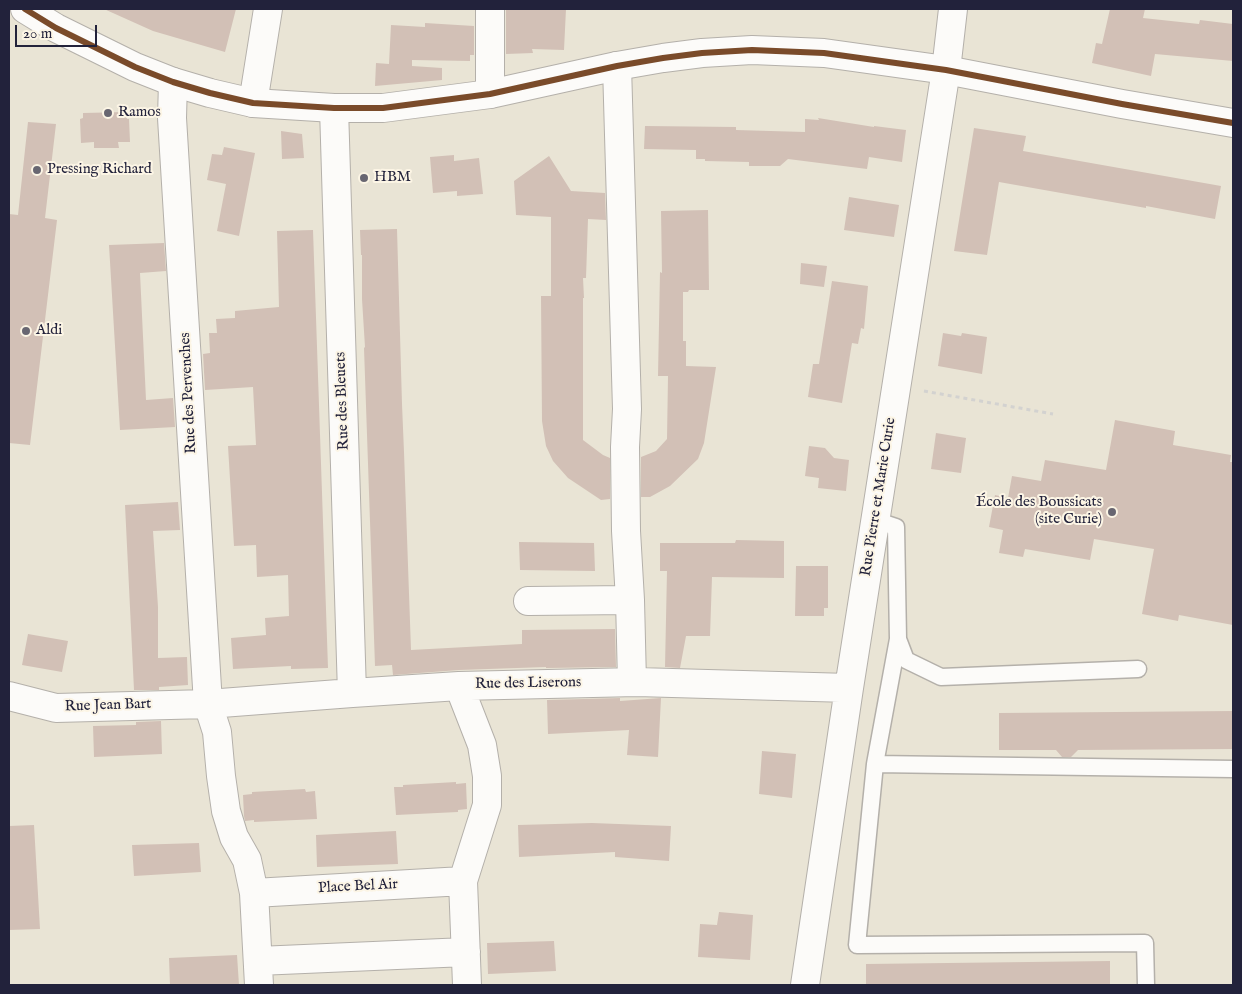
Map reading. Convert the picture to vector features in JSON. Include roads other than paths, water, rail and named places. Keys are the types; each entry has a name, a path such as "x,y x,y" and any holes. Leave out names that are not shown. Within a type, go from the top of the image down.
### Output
{"street":[{"path":"25,9 56,28 135,67 173,82 253,103 334,108 383,108 490,94 617,66 663,58 752,50 824,52 946,70 1233,123"},
{"path":"253,103 268,9"},
{"path":"490,9 490,94"},
{"name":"Rue Pierre et Marie Curie","path":"805,985 848,688 946,70 953,9"},
{"path":"617,66 627,408 625,447 626,531 632,682"},
{"name":"Rue des Pervenches","path":"173,82 172,118 208,704 217,732 226,812 234,837 247,860 254,893 258,973"},
{"name":"Rue des Bleuets","path":"334,108 352,693"},
{"path":"528,601 630,600"},
{"name":"Rue des Liserons","path":"208,704 459,686 632,682 848,688"},
{"path":"459,686 482,745 488,776 487,805 462,881 467,985"},
{"name":"Rue Jean Bart","path":"9,696 56,708 208,704"},
{"name":"Place Bel Air","path":"254,893 462,881"},
{"path":"258,973 466,952"}],"lane":[{"path":"875,520 896,527 898,639 875,764 857,945 1145,943 1146,985"},
{"path":"898,639 906,660 940,677 1138,669"},
{"path":"875,764 1233,769"}],"place":[{"name":"Ramos","path":"108,113"},
{"name":"Pressing Richard","path":"37,170"},
{"name":"HBM","path":"364,178"},
{"name":"Aldi","path":"26,331"},
{"name":"École des Boussicats (site Curie)","path":"1112,512"}]}
